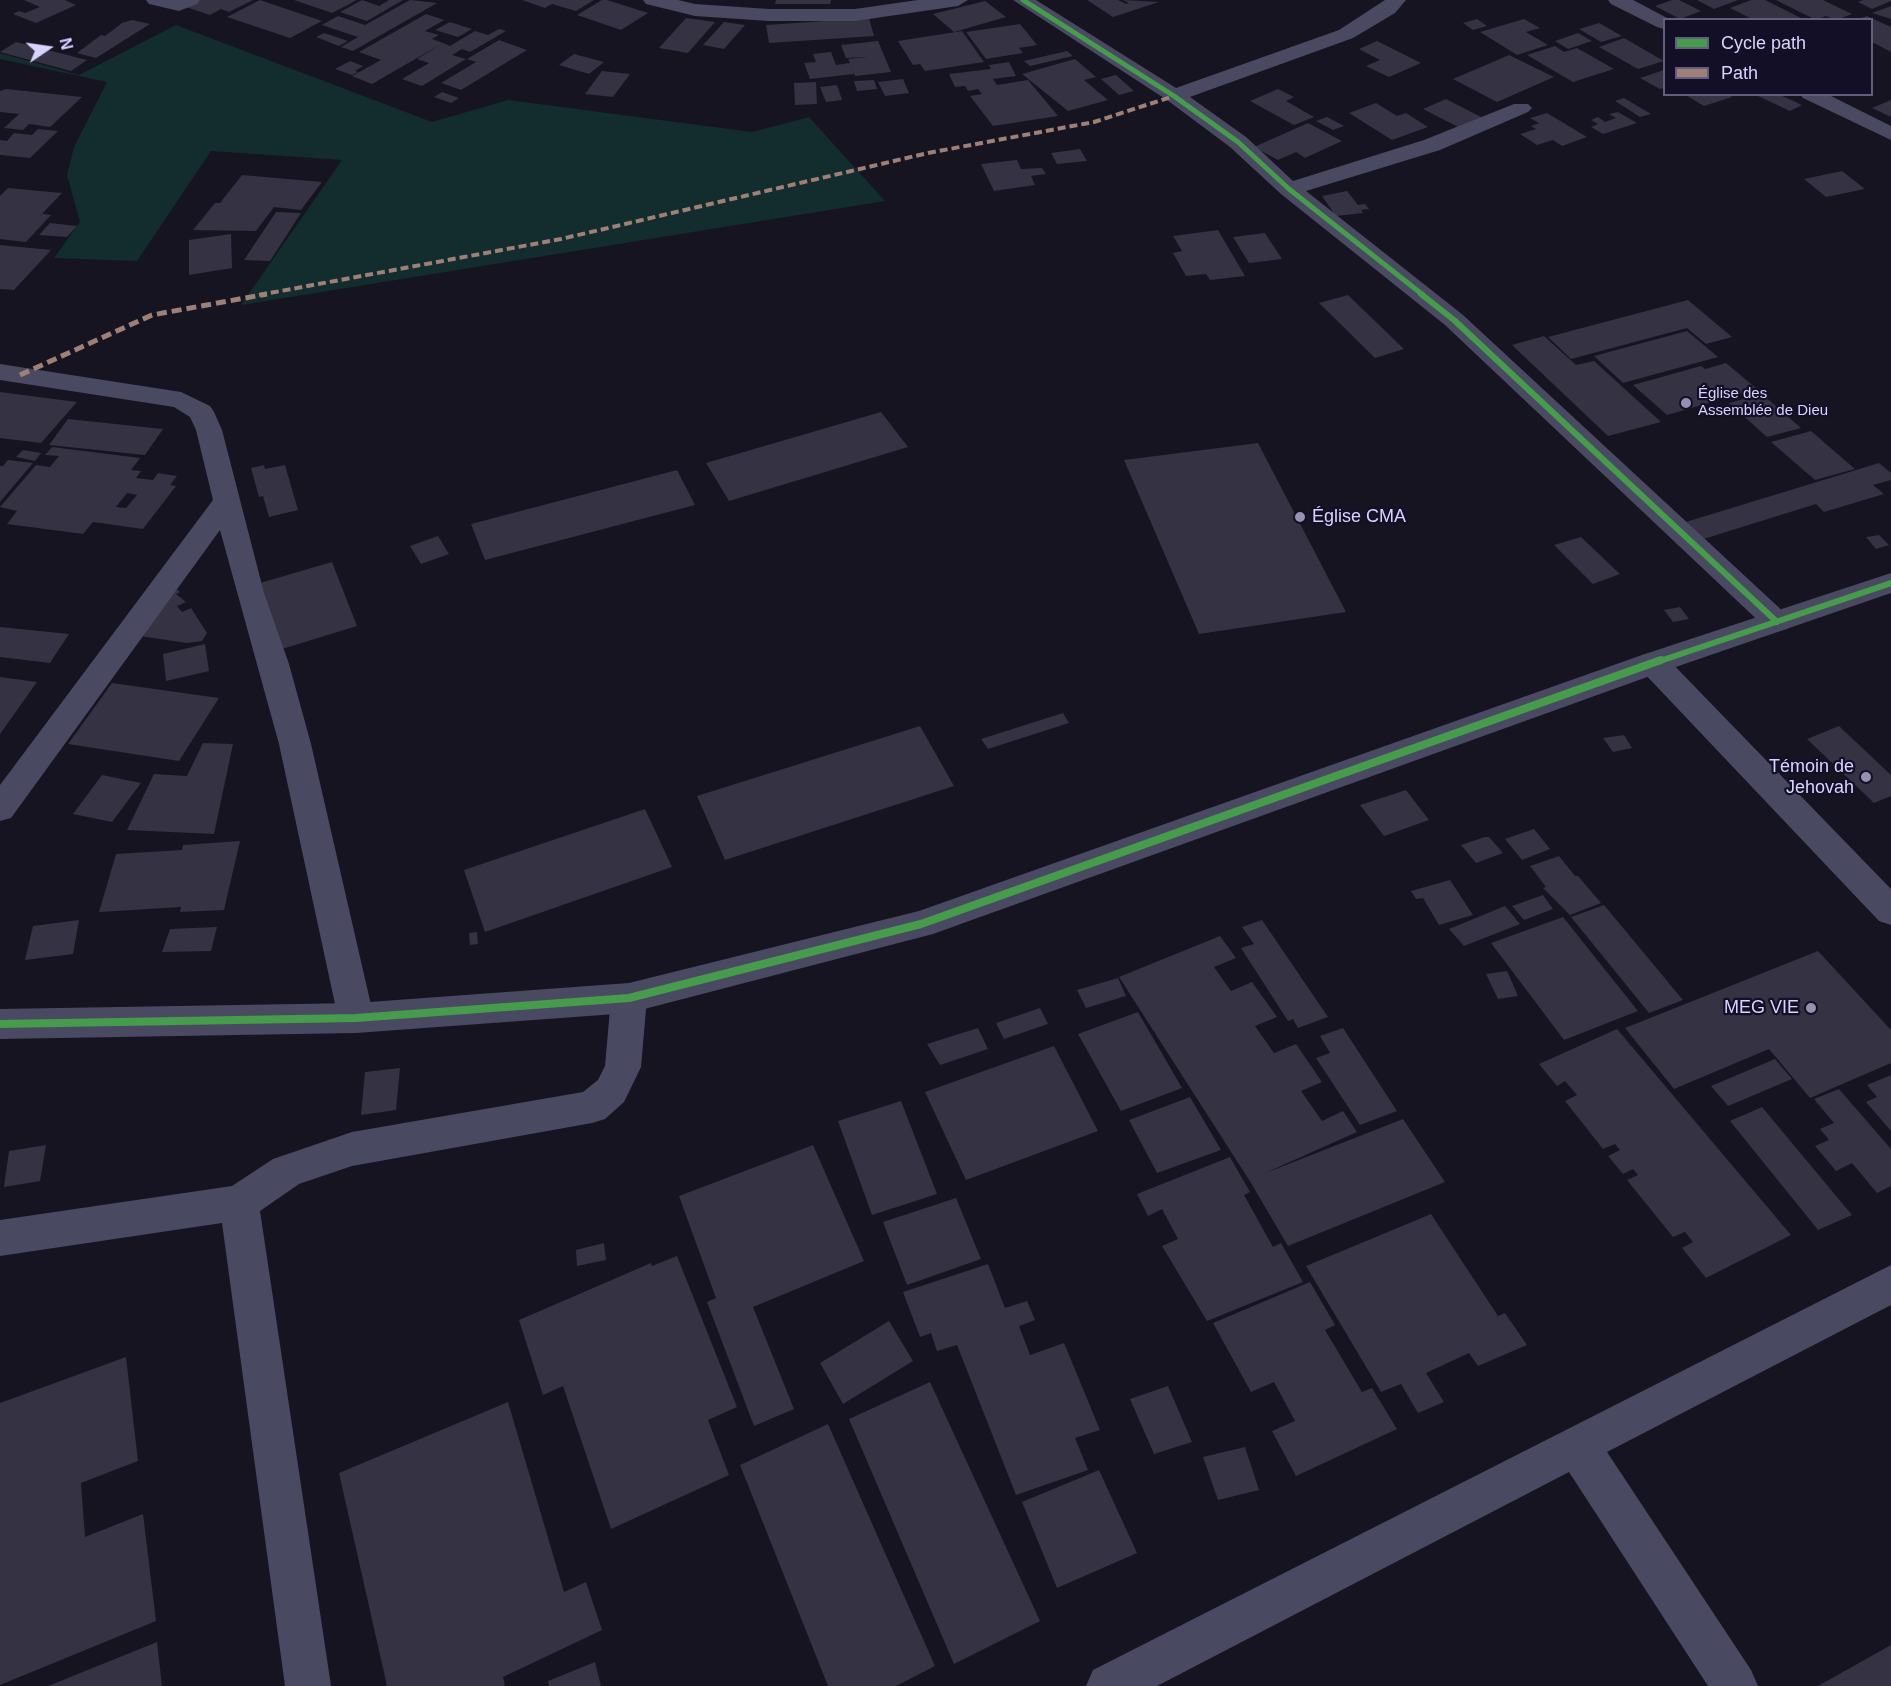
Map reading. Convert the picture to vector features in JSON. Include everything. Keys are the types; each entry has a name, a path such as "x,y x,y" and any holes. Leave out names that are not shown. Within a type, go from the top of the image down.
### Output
{"street":[{"path":"156,0 179,5 190,0"},
{"path":"653,0 695,10 780,15 855,15 958,0"},
{"path":"1023,0 1174,96 1238,142 1289,189 1454,320 1777,622"},
{"path":"1174,96 1346,34 1388,9 1396,0"},
{"path":"1618,0 1663,22"},
{"path":"1814,96 1891,134"},
{"path":"1289,189 1432,145 1521,108"},
{"path":"0,372 182,400 201,412 209,430 250,593 274,664 295,744 356,1018"},
{"path":"0,809 228,500"},
{"path":"0,1024 356,1018 629,998 921,924 1653,663 1891,583"},
{"path":"1653,663 1891,911"},
{"path":"0,1238 239,1203 287,1171 352,1149 592,1107 611,1091 623,1067 629,998"},
{"path":"239,1203 308,1686"},
{"path":"1109,1686 1891,1284"},
{"path":"1577,1445 1735,1686"}],"green space":[{"path":"176,25 432,122 508,100 752,132 809,117 885,201 241,305 342,160 211,151 137,261 54,258 80,222 67,175 74,147 107,82 0,59 0,53 79,75"}],"building":[{"path":"24,0 65,0 76,5 36,23 13,14 19,11 25,13 40,7"},
{"path":"200,0 253,0 229,12 221,9 210,15 186,7"},
{"path":"260,0 322,21 290,38 227,17"},
{"path":"294,0 357,0 332,13"},
{"path":"362,0 379,6 389,0 403,0 367,21 340,12"},
{"path":"410,0 437,3 353,51 341,47 358,37 322,25 338,16 365,25"},
{"path":"522,0 594,0 576,11 552,4 545,8"},
{"path":"602,0 648,13 621,30 577,15"},
{"path":"776,0 831,0 830,4 775,4"},
{"path":"1087,0 1118,0 1126,4 1129,3 1123,0 1159,2 1113,17"},
{"path":"1679,0 1701,11 1678,18 1655,6"},
{"path":"1697,0 1738,0 1714,9"},
{"path":"1751,0 1765,0 1801,18 1750,18 1730,8"},
{"path":"1776,0 1823,0 1852,14 1841,18 1826,16 1812,18"},
{"path":"1863,0 1891,1 1872,9 1858,2"},
{"path":"985,1 1006,17 954,32 933,14"},
{"path":"1891,6 1891,19 1872,13"},
{"path":"426,14 444,20 425,31 439,35 432,39 443,43 372,84 352,76 381,60 359,52"},
{"path":"686,18 715,22 688,53 659,48"},
{"path":"869,18 874,36 769,43 766,25"},
{"path":"1477,19 1487,26 1473,30 1463,23"},
{"path":"1524,19 1540,28 1526,32 1548,45 1517,55 1480,32"},
{"path":"1873,19 1891,27 1891,52 1873,43"},
{"path":"132,20 150,24 96,58 77,53 101,35 105,36 122,23"},
{"path":"450,22 472,29 458,37 435,30"},
{"path":"724,22 745,25 724,49 703,45"},
{"path":"1599,23 1622,36 1601,42 1579,29"},
{"path":"1020,24 1037,45 1019,48 1023,53 986,59 966,32"},
{"path":"499,29 506,31 470,52 462,49 452,55 466,59 422,86 402,79 429,63 417,59 443,43 450,46 475,31 488,35"},
{"path":"962,31 984,62 925,71 920,64 913,65 898,41"},
{"path":"324,33 348,41 339,46 316,37"},
{"path":"1578,33 1592,41 1568,49 1555,41"},
{"path":"1624,38 1663,61 1638,69 1599,47"},
{"path":"499,40 527,50 461,90 441,83 476,62 467,59"},
{"path":"878,41 891,72 855,76 852,67 854,74 810,79 804,63 816,62 813,54 831,52 836,65 850,63 848,59 867,57 846,58 841,45"},
{"path":"1377,41 1421,63 1389,77 1366,66 1380,60 1359,49"},
{"path":"16,42 87,60 71,71 0,52"},
{"path":"1555,46 1564,52 1577,48 1614,69 1573,82 1527,55"},
{"path":"1067,51 1073,56 1030,66 1024,61"},
{"path":"574,54 604,62 589,74 559,65"},
{"path":"1509,55 1554,77 1497,102 1453,79"},
{"path":"1075,59 1096,77 1084,80 1108,100 1068,111 1022,74"},
{"path":"350,61 363,66 352,75 335,69"},
{"path":"1009,62 1016,76 993,79 997,85 1028,80 1058,116 993,126 970,96 982,94 978,89 968,91 965,86 955,87 949,74 991,69 989,65"},
{"path":"1663,70 1663,88 1660,89 1640,78"},
{"path":"602,71 630,74 613,97 585,94"},
{"path":"1116,75 1134,91 1119,95 1101,79"},
{"path":"903,79 909,93 885,96 878,82"},
{"path":"874,80 877,89 857,91 854,81"},
{"path":"816,82 817,104 795,105 794,83"},
{"path":"837,85 842,100 826,102 820,87"},
{"path":"6,89 82,97 50,127 29,124 23,130 4,128 19,114 0,112 0,91"},
{"path":"1278,89 1294,97 1286,101 1314,117 1294,125 1250,101"},
{"path":"442,92 459,98 451,103 434,97"},
{"path":"1687,96 1732,97 1704,106"},
{"path":"1758,96 1782,96 1802,105 1790,111"},
{"path":"1624,98 1651,114 1640,117 1615,101"},
{"path":"1446,99 1485,119 1462,129 1423,109"},
{"path":"1891,100 1891,117 1872,108"},
{"path":"1376,103 1397,116 1406,113 1428,127 1392,140 1349,113"},
{"path":"1618,112 1637,123 1603,134 1591,127 1598,124 1591,120 1598,117 1605,122 1616,118 1609,114"},
{"path":"1547,113 1587,137 1562,146 1553,140 1537,145 1520,134 1536,129 1531,126 1539,123 1530,118"},
{"path":"1327,117 1344,126 1333,130 1316,121"},
{"path":"1308,123 1342,141 1305,158 1296,152 1278,160 1254,147"},
{"path":"38,129 58,131 30,158 0,155 0,140 7,141 14,133 32,135"},
{"path":"1080,149 1087,161 1057,164 1051,153"},
{"path":"1017,160 1021,169 1042,168 1046,174 1031,176 1035,185 994,191 981,164"},
{"path":"1842,171 1865,189 1826,197 1804,179"},
{"path":"242,175 322,182 301,210 274,207 256,231 193,230 215,203 220,203"},
{"path":"8,188 62,193 42,214 51,215 26,242 0,239 0,196"},
{"path":"1347,191 1358,205 1365,204 1369,209 1361,210 1363,213 1336,216 1322,196"},
{"path":"276,212 301,213 270,261 244,260"},
{"path":"50,223 77,226 67,237 39,235"},
{"path":"1218,230 1245,276 1210,280 1206,274 1186,276 1173,253 1182,251 1173,236"},
{"path":"1265,233 1282,259 1249,263 1233,237"},
{"path":"231,234 232,268 189,275 189,240"},
{"path":"0,245 51,250 14,290 0,289"},
{"path":"1348,295 1404,349 1375,358 1319,303"},
{"path":"1688,300 1732,337 1706,344 1687,328 1571,359 1548,337"},
{"path":"1687,331 1718,357 1623,383 1594,356"},
{"path":"1544,336 1576,365 1594,361 1661,422 1608,436 1512,345"},
{"path":"1726,363 1757,389 1667,415 1633,385 1701,366 1705,369"},
{"path":"0,392 77,402 41,443 0,438"},
{"path":"1762,394 1801,428 1767,437 1729,403"},
{"path":"881,412 908,447 729,501 706,463"},
{"path":"68,419 163,429 145,455 49,445"},
{"path":"1811,431 1855,469 1815,480 1771,442"},
{"path":"1258,443 1346,612 1199,634 1124,460"},
{"path":"52,447 140,458 131,470 141,471 136,478 153,480 158,473 177,476 170,485 176,486 143,529 93,522 83,534 7,524 17,511 0,507 36,465 50,467 59,456 45,455","holes":["127,493 137,495 126,508 116,507"]},
{"path":"23,450 41,453 35,461 16,457"},
{"path":"8,460 33,463 0,502 0,466"},
{"path":"1879,463 1891,473 1891,480 1873,485 1884,494 1824,512 1816,504 1694,542 1676,525"},
{"path":"264,465 265,469 285,465 298,510 269,517 263,496 259,497 251,468"},
{"path":"677,470 695,505 485,560 471,524"},
{"path":"1879,535 1889,545 1876,549 1866,537"},
{"path":"438,536 449,554 421,564 410,546"},
{"path":"1581,537 1620,574 1593,584 1554,545"},
{"path":"332,562 357,626 282,649 260,583"},
{"path":"177,589 180,592 176,594 186,602 177,606 182,612 191,608 207,633 202,641 187,643 133,635"},
{"path":"1680,607 1689,619 1673,622 1664,610"},
{"path":"0,627 69,634 50,663 0,657"},
{"path":"205,644 209,671 166,681 163,654"},
{"path":"0,677 37,682 0,734"},
{"path":"112,683 219,698 179,761 68,744"},
{"path":"1063,713 1069,723 988,749 981,739"},
{"path":"920,726 954,786 725,860 697,796"},
{"path":"1839,726 1891,775 1891,796 1874,803 1807,739"},
{"path":"1624,735 1632,748 1613,752 1603,738"},
{"path":"203,743 233,744 214,834 127,830 154,774 187,776"},
{"path":"102,775 141,783 112,822 73,814"},
{"path":"1406,790 1429,820 1384,836 1360,805"},
{"path":"645,809 672,867 485,932 464,870"},
{"path":"1534,829 1550,849 1522,860 1505,839"},
{"path":"1489,837 1503,853 1476,863 1461,845"},
{"path":"240,841 224,910 180,912 181,907 99,912 116,854 182,850 183,845"},
{"path":"1559,856 1601,903 1570,915 1543,888 1546,887 1530,866"},
{"path":"1450,880 1473,915 1439,925 1423,898 1416,899 1411,891"},
{"path":"1543,895 1553,909 1524,920 1512,906"},
{"path":"1604,905 1683,1000 1649,1013 1571,917"},
{"path":"1505,906 1520,924 1464,946 1449,929"},
{"path":"1563,917 1638,1011 1564,1040 1491,943"},
{"path":"79,920 73,954 25,960 33,926"},
{"path":"1262,920 1328,1017 1298,1028 1293,1019 1288,1021 1241,948 1254,944 1242,927"},
{"path":"217,927 211,951 162,952 170,929"},
{"path":"477,932 478,944 470,945 469,933"},
{"path":"1220,936 1236,958 1214,967 1231,991 1252,982 1277,1017 1255,1026 1274,1053 1296,1044 1322,1082 1301,1091 1322,1121 1343,1111 1357,1132 1263,1174 1403,1119 1445,1182 1288,1246 1251,1183 1119,977"},
{"path":"1818,951 1891,1030 1891,1063 1810,1098 1769,1049 1674,1089 1625,1028"},
{"path":"1507,971 1518,996 1498,999 1486,974"},
{"path":"1118,978 1126,996 1086,1008 1077,990"},
{"path":"1040,1008 1048,1024 1004,1039 996,1023"},
{"path":"1138,1012 1182,1088 1121,1111 1078,1034"},
{"path":"978,1028 988,1049 940,1065 927,1044"},
{"path":"1343,1028 1397,1111 1360,1125 1316,1058 1330,1053 1320,1036"},
{"path":"1617,1029 1791,1235 1706,1278 1682,1248 1693,1242 1685,1232 1673,1237 1627,1180 1638,1175 1633,1169 1623,1174 1608,1156 1620,1150 1615,1144 1603,1149 1565,1101 1577,1095 1565,1081 1557,1086 1539,1064"},
{"path":"1054,1046 1098,1131 966,1180 925,1092"},
{"path":"1775,1059 1792,1079 1728,1106 1711,1086"},
{"path":"400,1068 396,1110 361,1115 365,1072"},
{"path":"1891,1075 1891,1131 1866,1102 1877,1097 1867,1085"},
{"path":"1839,1089 1891,1149 1891,1186 1877,1193 1852,1163 1836,1171 1815,1146 1829,1140 1820,1129 1834,1123 1814,1099"},
{"path":"1190,1097 1221,1150 1157,1173 1129,1120"},
{"path":"901,1101 937,1194 872,1215 838,1121"},
{"path":"1762,1107 1852,1215 1818,1230 1730,1121"},
{"path":"46,1145 40,1181 4,1187 9,1151"},
{"path":"813,1145 864,1261 753,1307 794,1409 754,1426 707,1302 716,1298 679,1196"},
{"path":"1230,1157 1250,1192 1244,1195 1273,1247 1281,1243 1303,1282 1207,1321 1162,1246 1178,1239 1162,1209 1148,1216 1137,1194"},
{"path":"956,1198 981,1259 907,1285 883,1222"},
{"path":"1431,1214 1498,1316 1505,1313 1527,1345 1478,1366 1469,1353 1426,1373 1444,1402 1418,1413 1401,1384 1381,1392 1306,1266"},
{"path":"604,1243 606,1260 577,1266 576,1250"},
{"path":"677,1256 737,1407 708,1420 729,1475 611,1529 563,1386 543,1395 519,1320 651,1263 652,1266"},
{"path":"988,1264 1005,1308 1027,1301 1035,1320 1019,1326 1030,1355 1064,1343 1100,1430 1075,1438 1088,1470 1016,1495 957,1345 937,1351 931,1333 920,1337 903,1292"},
{"path":"1310,1282 1335,1325 1325,1330 1362,1392 1372,1388 1397,1429 1296,1476 1272,1431 1295,1421 1274,1382 1251,1392 1213,1323"},
{"path":"889,1321 913,1361 843,1404 820,1363"},
{"path":"126,1357 138,1461 81,1483 85,1537 143,1514 156,1621 0,1685 0,1403"},
{"path":"930,1382 1040,1621 954,1664 849,1419"},
{"path":"1168,1386 1192,1442 1154,1454 1130,1399"},
{"path":"508,1402 564,1592 586,1582 602,1630 503,1677 505,1686 387,1686 339,1473"},
{"path":"828,1424 935,1666 896,1686 828,1686 740,1465"},
{"path":"1245,1447 1259,1490 1218,1500 1203,1457"},
{"path":"1099,1470 1137,1553 1057,1588 1022,1502"},
{"path":"157,1642 162,1686 48,1686"},
{"path":"1891,1645 1891,1686 1818,1686"},
{"path":"595,1662 601,1686 549,1686 548,1681"}],"marked path":[{"path":"20,375 152,315 561,239 928,153 1094,122 1174,96"}],"cycle path":[{"path":"1023,0 1174,96 1238,142 1289,189 1454,320 1777,622"},
{"path":"0,1024 356,1018 629,998 921,924 1653,663 1891,583"}],"place":[{"name":"Église des Assemblée de Dieu","path":"1686,403"},
{"name":"Église CMA","path":"1300,517"},
{"name":"Témoin de Jehovah","path":"1866,777"},
{"name":"MEG VIE","path":"1811,1008"}]}
